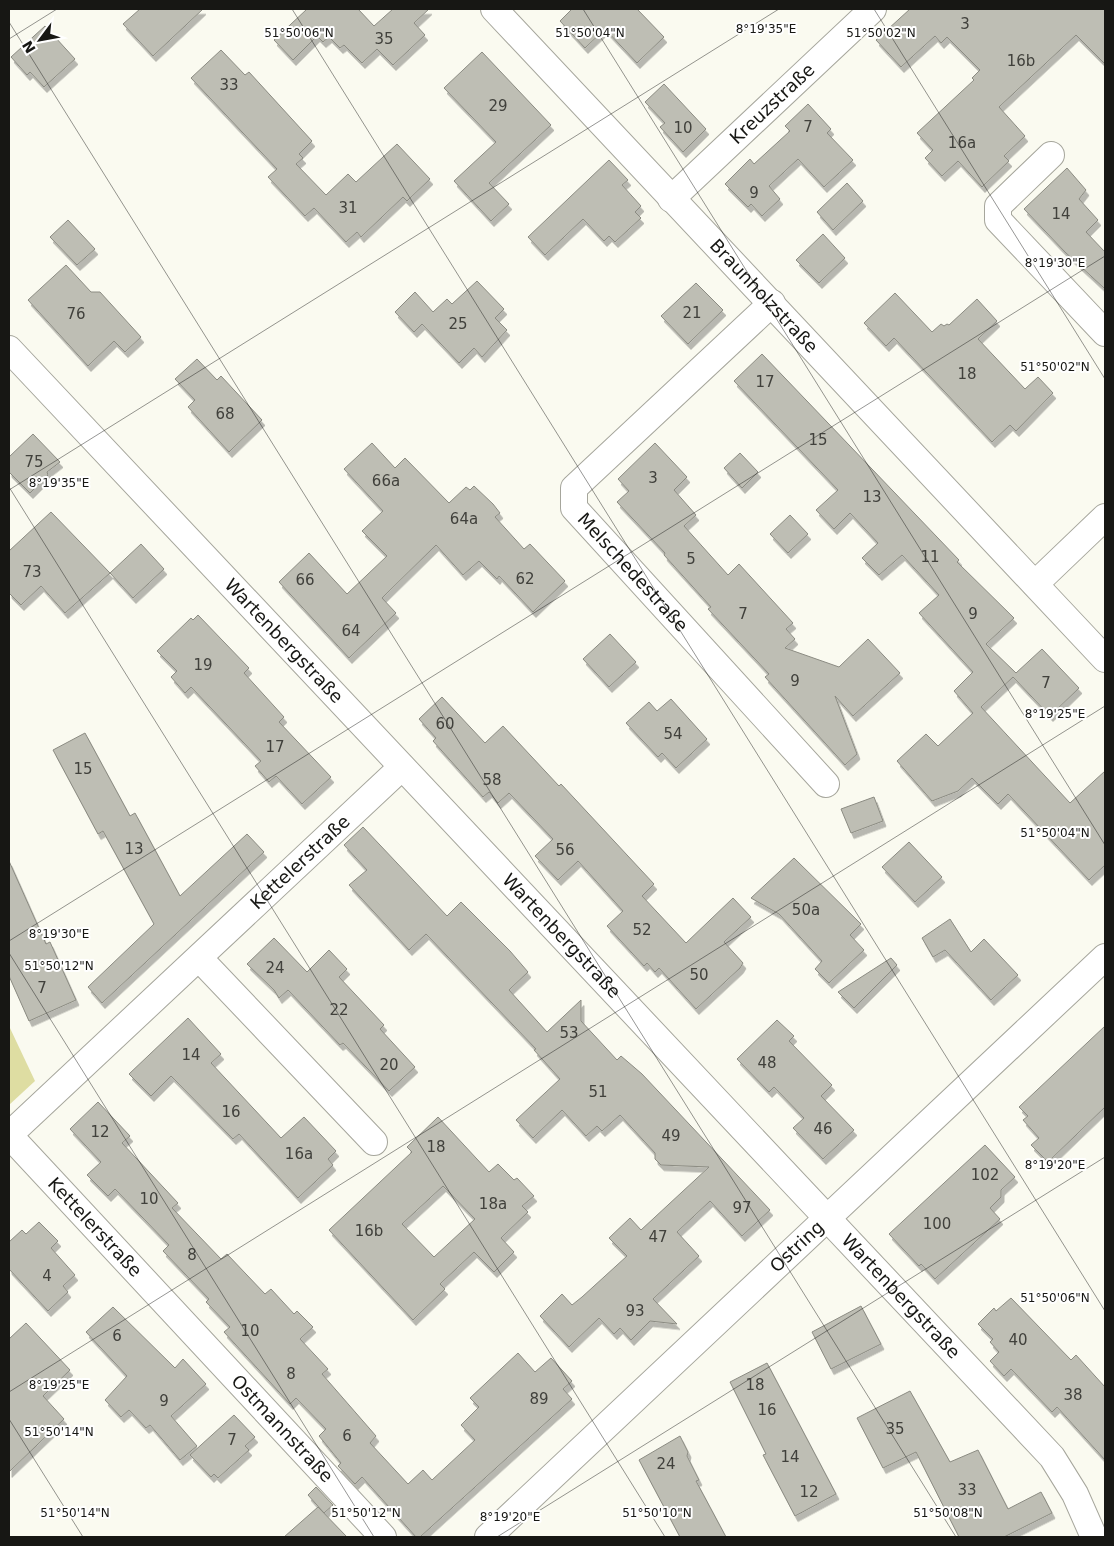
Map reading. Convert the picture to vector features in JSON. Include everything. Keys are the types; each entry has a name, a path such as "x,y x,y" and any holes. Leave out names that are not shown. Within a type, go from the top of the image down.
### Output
{"street":[{"name":"Braunholzstraße","path":"494,9 1105,658"},
{"name":"Kreuzstraße","path":"671,199 872,9"},
{"path":"1051,155 998,206 998,220 1105,333"},
{"name":"Melschedestraße","path":"772,303 574,488 574,508 826,784"},
{"name":"Wartenbergstraße","path":"9,350 1052,1458 1075,1494 1094,1537"},
{"path":"1035,584 1105,517"},
{"name":"Kettelerstraße","path":"181,1321 9,1135 402,767"},
{"name":"Ostring","path":"488,1537 825,1218 1105,957"},
{"path":"199,958 374,1142"},
{"name":"Ostmannstraße","path":"181,1321 383,1537"}],"shaded area":[{"path":"9,1026 35,1081 9,1105"}],"building":[{"path":"140,9 203,9 153,56 123,24"},
{"path":"307,9 358,9 374,26 393,9 429,9 414,23 425,35 393,65 377,49 362,63 344,45 340,48 329,37 323,42 317,36 293,60 274,40"},
{"path":"572,9 637,9 664,37 637,63 605,29 585,48 560,21"},
{"path":"910,9 1105,9 1105,64 1076,35 999,107 1025,136 1004,156 1009,161 982,187 958,161 942,176 925,158 933,150 917,133 974,80 972,78 980,70 947,37 941,43 935,36 901,67 876,40"},
{"path":"45,26 75,59 44,87 30,72 27,75 11,57"},
{"path":"221,50 245,75 249,72 312,141 299,154 303,158 296,164 326,195 348,174 356,182 397,144 430,179 407,201 403,197 361,237 357,232 346,242 314,208 305,216 268,177 277,169 191,78"},
{"path":"482,52 551,125 489,183 509,204 491,221 454,181 496,142 444,88"},
{"path":"664,84 706,129 683,152 660,127 665,123 645,102"},
{"path":"808,104 831,129 827,133 853,160 824,187 798,159 769,186 780,199 762,216 751,204 748,207 725,184 750,159 754,164 790,131 785,126"},
{"path":"609,160 628,180 622,185 641,206 635,212 641,218 615,242 609,236 604,241 583,219 545,255 528,237"},
{"path":"1067,168 1086,190 1079,199 1098,220 1086,232 1105,252 1105,289 1065,252 1024,209"},
{"path":"847,183 863,201 833,230 817,212"},
{"path":"68,220 95,249 77,265 50,237"},
{"path":"823,234 845,258 819,283 796,260"},
{"path":"66,265 91,292 100,292 141,337 125,352 114,341 88,366 28,300"},
{"path":"477,281 504,309 495,318 507,330 482,357 474,348 459,363 422,324 414,332 395,312 415,292 433,312 447,299 452,304"},
{"path":"696,283 723,310 688,344 661,316"},
{"path":"895,293 932,332 941,324 944,326 949,325 977,299 997,321 978,339 1025,389 1038,377 1053,393 1016,431 1010,425 992,442 894,338 886,346 864,323"},
{"path":"762,354 959,560 957,562 1014,618 986,644 1016,673 1042,649 1079,688 1050,716 1013,677 981,707 1070,803 1105,771 1105,865 1089,880 1008,794 998,804 972,778 958,791 932,801 897,761 926,734 938,746 973,713 954,691 973,672 919,613 939,595 902,555 879,575 862,558 878,543 850,513 834,529 816,510 838,490 734,381"},
{"path":"197,359 217,380 221,376 262,420 229,452 188,407 195,400 175,379"},
{"path":"33,434 60,462 47,472 48,475 30,493 9,472 9,457"},
{"path":"372,443 395,468 405,458 449,503 466,487 470,490 474,486 493,504 500,513 495,517 524,549 530,544 565,581 533,612 499,576 497,579 479,561 463,575 436,545 382,598 396,613 349,658 279,582 309,553 347,594 387,556 362,531 383,511 344,469"},
{"path":"655,443 687,477 674,490 696,515 684,526 728,575 739,564 793,623 786,629 795,639 785,648 839,667 868,639 900,673 853,716 835,696 857,754 845,765 765,677 769,674 708,609 711,607 664,555 665,553 617,502 629,491 618,479"},
{"path":"740,453 758,472 742,488 724,468"},
{"path":"51,512 110,573 65,613 41,586 21,605 9,593 9,551"},
{"path":"790,515 808,534 788,553 770,534"},
{"path":"141,544 164,569 133,598 110,573"},
{"path":"198,615 249,668 244,673 284,717 279,722 331,777 302,804 276,776 269,782 255,766 261,761 191,687 185,693 171,677 177,671 157,651 191,618 193,620"},
{"path":"610,634 636,662 609,687 583,659"},
{"path":"442,697 485,743 503,726 559,786 561,784 654,884 642,896 686,943 733,898 751,917 724,942 743,963 740,968 696,1009 659,968 655,972 647,963 644,966 607,926 623,911 578,861 558,880 535,856 553,839 509,793 498,803 489,792 483,797 433,741 436,738 419,719"},
{"path":"671,699 707,739 676,768 662,753 658,757 626,723 649,702 657,711"},
{"path":"85,733 130,816 135,813 180,896 247,834 264,852 102,1003 88,987 154,924 103,831 98,834 53,750"},
{"path":"874,797 883,821 851,833 841,809"},
{"path":"363,827 447,916 461,902 510,951 528,972 509,990 547,1032 581,1000 581,1021 617,1060 621,1056 642,1074 770,1210 742,1236 710,1201 677,1232 699,1256 653,1299 677,1324 650,1321 631,1340 620,1328 614,1334 599,1318 569,1347 540,1316 562,1294 572,1305 627,1256 609,1238 630,1218 641,1230 709,1167 661,1165 655,1159 655,1153 620,1115 602,1131 597,1126 586,1136 562,1110 533,1138 516,1120 560,1079 534,1050 536,1049 426,934 409,950 349,885 367,870 344,845"},
{"path":"909,842 942,877 915,902 882,867"},
{"path":"794,858 861,924 850,935 864,950 829,983 815,969 822,961 779,914 751,898"},
{"path":"9,861 46,944 50,942 76,1000 29,1021 9,976"},
{"path":"950,919 971,952 984,939 1018,975 991,1000 945,950 933,957 922,938"},
{"path":"274,938 307,972 329,950 347,969 339,977 384,1025 380,1029 415,1067 389,1091 343,1043 340,1045 288,990 279,998 274,990 247,964"},
{"path":"891,958 897,965 854,1008 838,992"},
{"path":"188,1018 221,1054 211,1063 281,1138 304,1117 336,1151 328,1159 333,1165 298,1198 239,1134 233,1139 171,1076 151,1096 129,1074"},
{"path":"777,1020 794,1036 789,1041 832,1085 821,1096 854,1130 823,1159 793,1128 804,1118 774,1087 769,1092 737,1059"},
{"path":"1105,1026 1105,1107 1048,1162 1031,1145 1039,1138 1023,1120 1028,1116 1019,1107"},
{"path":"98,1102 130,1136 122,1143 178,1203 172,1208 221,1259 227,1254 265,1294 271,1289 294,1314 297,1311 313,1327 300,1339 328,1369 322,1374 376,1436 370,1443 408,1484 423,1470 432,1480 475,1440 461,1425 479,1407 470,1398 518,1353 535,1372 551,1358 572,1381 563,1389 572,1399 420,1537 416,1537 362,1477 355,1484 338,1466 341,1463 319,1436 326,1429 296,1398 290,1404 224,1332 230,1327 206,1302 209,1299 163,1251 169,1245 115,1189 108,1196 87,1175 101,1162 70,1129"},
{"path":"438,1117 489,1172 498,1164 514,1180 517,1178 534,1196 522,1206 528,1212 501,1238 514,1252 494,1272 474,1252 440,1284 445,1289 413,1320 329,1230 412,1152 407,1147","holes":["443,1186 475,1219 434,1257 402,1224"]},
{"path":"985,1145 1015,1177 1001,1190 1001,1197 990,1208 1000,1219 935,1279 921,1264 919,1266 889,1234"},
{"path":"39,1222 58,1241 51,1248 75,1275 63,1286 68,1292 48,1311 9,1269 9,1242 22,1230 26,1234"},
{"path":"1011,1298 1071,1360 1076,1355 1105,1387 1105,1460 1057,1407 1052,1412 1011,1369 1004,1376 990,1361 999,1352 990,1342 993,1339 978,1324 994,1308 996,1311"},
{"path":"861,1306 881,1344 831,1369 812,1332"},
{"path":"113,1307 175,1368 183,1359 206,1384 171,1416 197,1446 180,1460 150,1425 146,1428 129,1410 121,1417 105,1400 127,1376 86,1332"},
{"path":"26,1323 70,1370 43,1396 64,1419 9,1472 9,1339"},
{"path":"767,1363 836,1494 795,1516 763,1455 766,1454 730,1382"},
{"path":"910,1391 950,1462 978,1450 1008,1509 1041,1492 1052,1513 1004,1537 959,1537 916,1452 883,1468 857,1418"},
{"path":"234,1415 255,1437 245,1446 249,1450 218,1478 214,1474 211,1477 190,1455"},
{"path":"680,1436 688,1452 687,1456 699,1480 696,1481 726,1537 680,1537 639,1460"},
{"path":"316,1487 333,1505 324,1513 308,1495"},
{"path":"318,1507 347,1537 284,1537"}]}
